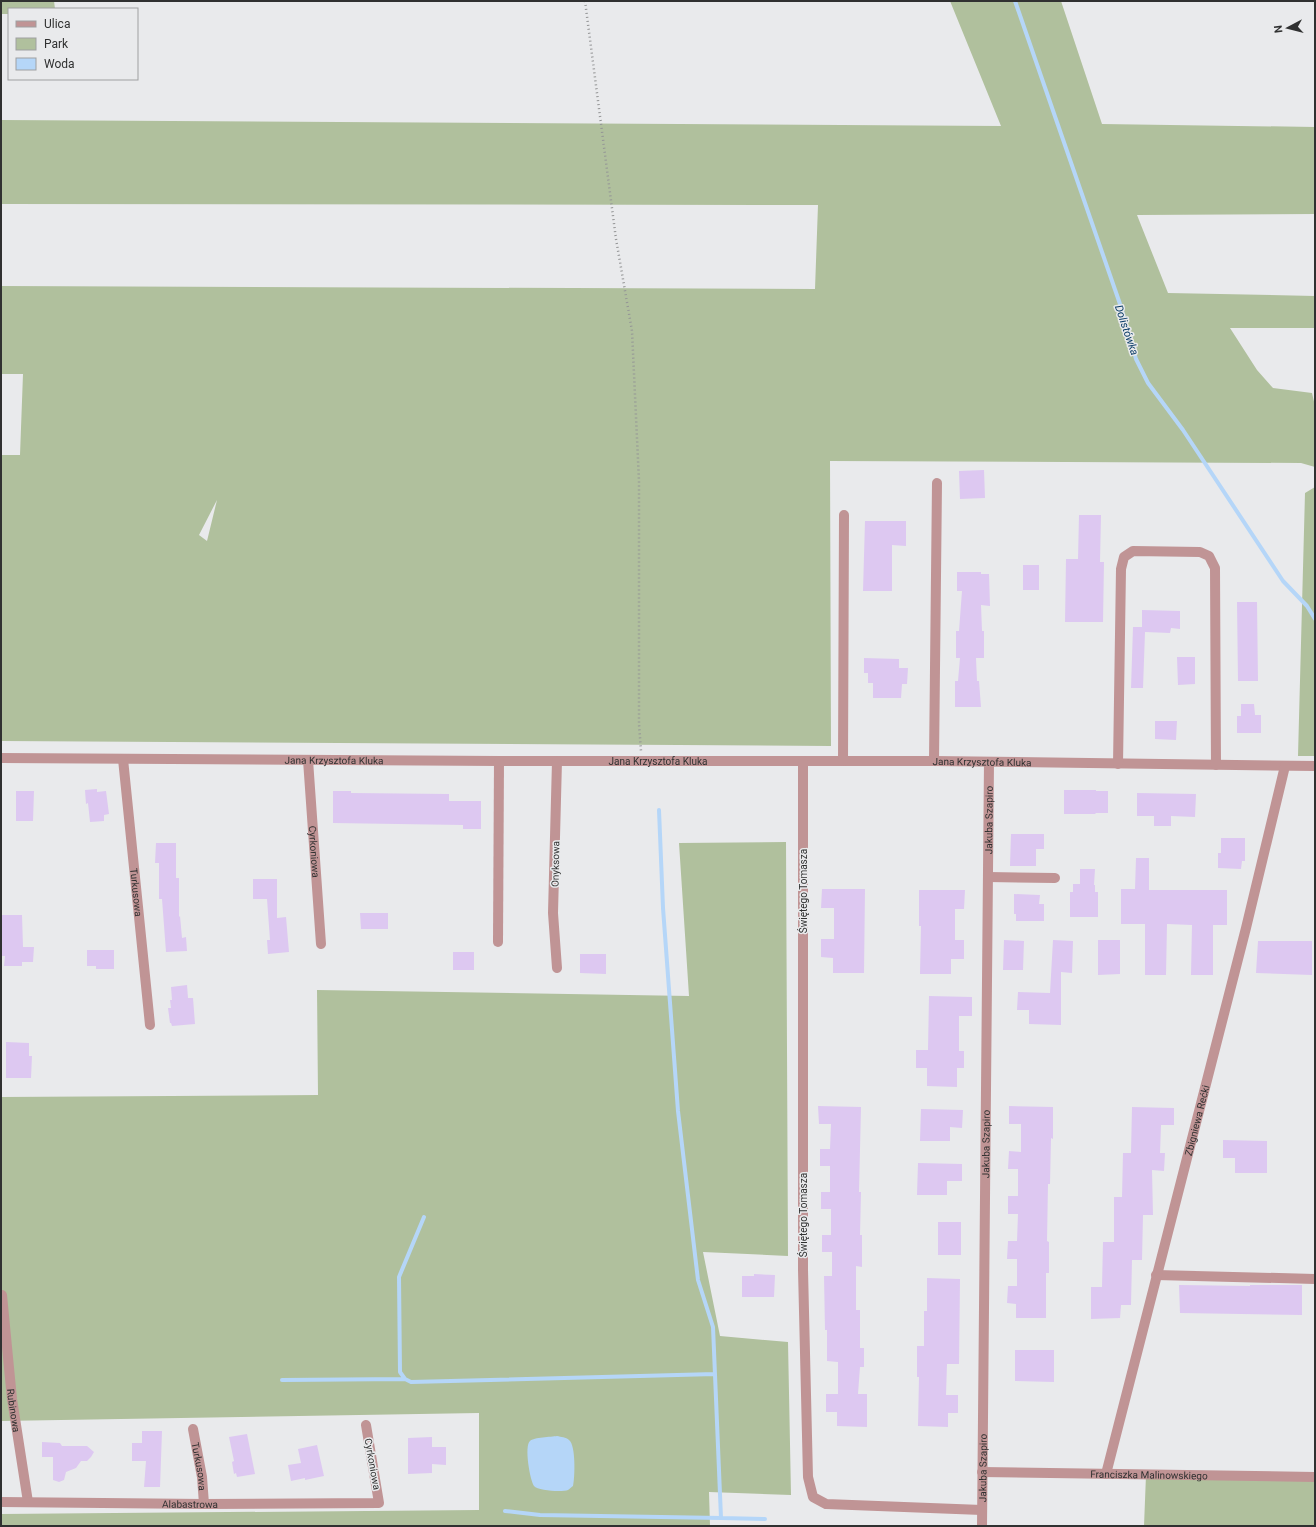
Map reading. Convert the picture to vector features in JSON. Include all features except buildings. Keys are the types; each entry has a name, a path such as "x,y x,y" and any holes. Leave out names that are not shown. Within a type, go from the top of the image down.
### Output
{"street":[{"path":"934,761 937,483"},
{"path":"843,761 844,515"},
{"path":"1118,764 1121,569 1124,557 1132,551 1200,552 1209,556 1215,568 1216,765"},
{"name":"Jana Krzysztofa Kluka","path":"1,758 499,761 934,761 1315,766"},
{"name":"Turkusowa","path":"123,759 150,1024"},
{"name":"Cyrkoniowa","path":"308,760 321,944"},
{"path":"498,942 499,761"},
{"name":"Onyksowa","path":"557,761 553,913 557,968"},
{"name":"Świętego Tomasza","path":"803,761 802,1270 808,1477 813,1497 826,1504 982,1510"},
{"name":"Jakuba Szapiro","path":"982,1526 989,762"},
{"name":"Zbigniewa Rećki","path":"1106,1474 1246,928 1285,766"},
{"path":"988,877 1055,878"},
{"path":"1156,1275 1315,1279"},
{"name":"Rubinowa","path":"2,1295 12,1400 28,1502"},
{"name":"Cyrkoniowa","path":"366,1425 379,1503"},
{"name":"Turkusowa","path":"193,1430 202,1477 204,1504"},
{"name":"Franciszka Malinowskiego","path":"982,1472 1315,1477"},
{"name":"Alabastrowa","path":"1,1502 204,1504 379,1503"}],"path":[{"path":"585,1 616,239 632,331 640,481 639,724 642,761"}],"green space":[{"path":"1,1 54,1 55,8 8,8 8,14 1,14"},
{"path":"950,1 1061,1 1102,124 1315,127 1315,214 1137,215 1168,293 1315,296 1315,328 1230,328 1257,370 1273,388 1312,393 1315,406 1315,467 1301,463 830,461 831,746 1,741 1,455 20,455 23,374 1,374 1,286 815,289 818,205 1,204 1,120 1001,126","holes":["217,500 207,541 199,535"]},
{"path":"1315,487 1315,756 1298,756 1305,493"},
{"path":"786,842 788,1256 703,1252 720,1336 788,1342 791,1495 709,1492 710,1526 1,1526 1,1514 479,1510 479,1413 1,1421 1,1097 318,1095 317,990 689,996 679,843"},
{"path":"1146,1475 1315,1477 1315,1526 1144,1526"}],"water":[{"path":"557,1436 569,1440 573,1448 573,1486 568,1490 561,1491 536,1488 532,1483 529,1470 528,1444 530,1441 535,1439"}],"waterway":[{"name":"Dolistówka","path":"1015,1 1120,304 1136,359 1148,383 1183,430 1283,581 1307,606 1315,619"},
{"path":"659,810 663,908 678,1111 698,1280 713,1327 721,1518 765,1519"},
{"path":"424,1217 399,1277 400,1372 405,1379 411,1382 715,1374"},
{"path":"282,1380 405,1379"},
{"path":"505,1511 540,1515 721,1518"}]}
